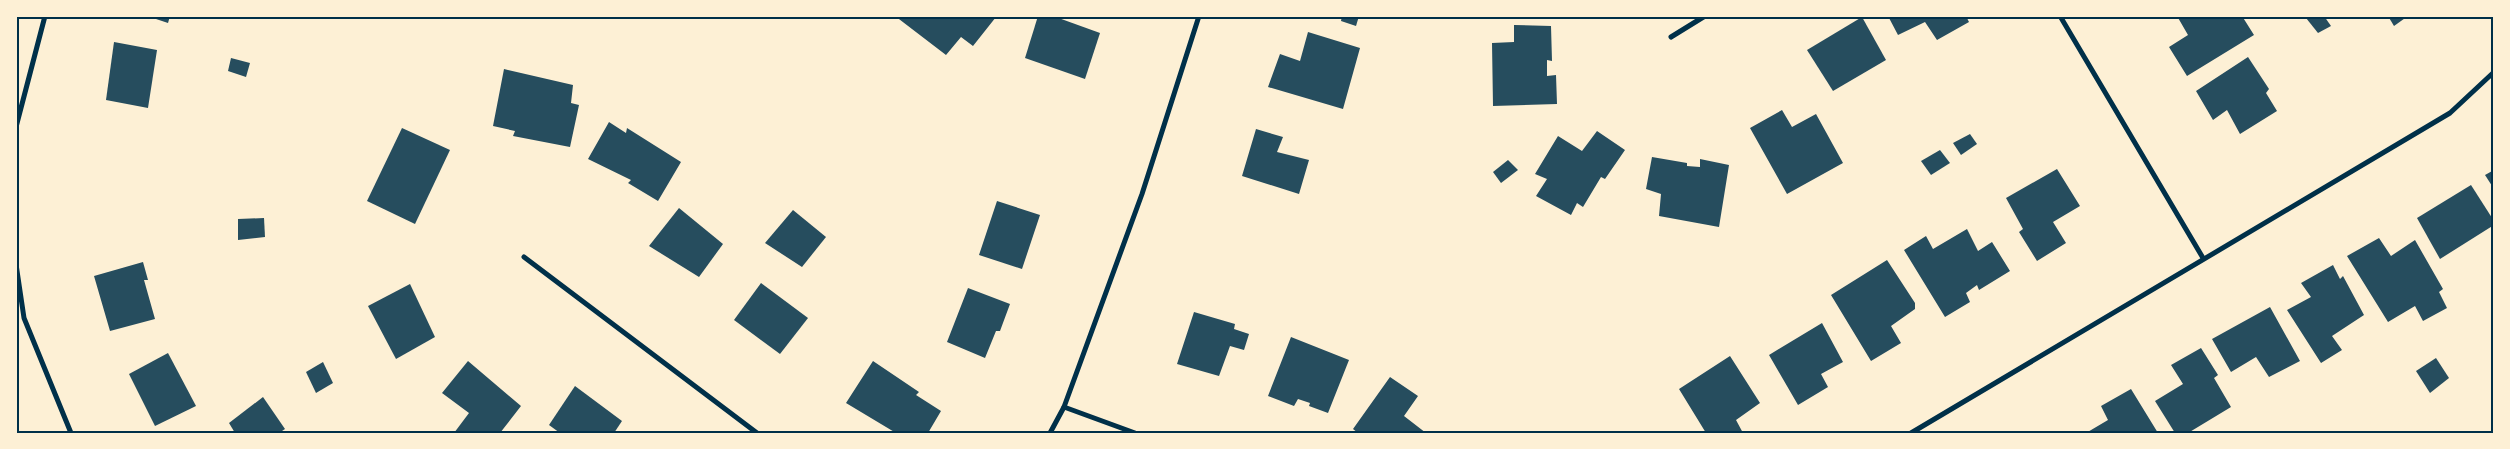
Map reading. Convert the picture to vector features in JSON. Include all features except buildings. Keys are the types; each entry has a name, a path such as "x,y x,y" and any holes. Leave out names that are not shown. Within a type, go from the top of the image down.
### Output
{"street":[{"path":"16,128 45,16"},
{"path":"1050,433 1064,407 1142,194 1199,16"},
{"path":"1671,37 1706,16"},
{"path":"2060,16 2203,258"},
{"path":"1911,433 2450,113 2494,72"},
{"path":"524,257 757,433"},
{"path":"16,264 24,318 71,433"},
{"path":"1064,407 1135,433"}]}
